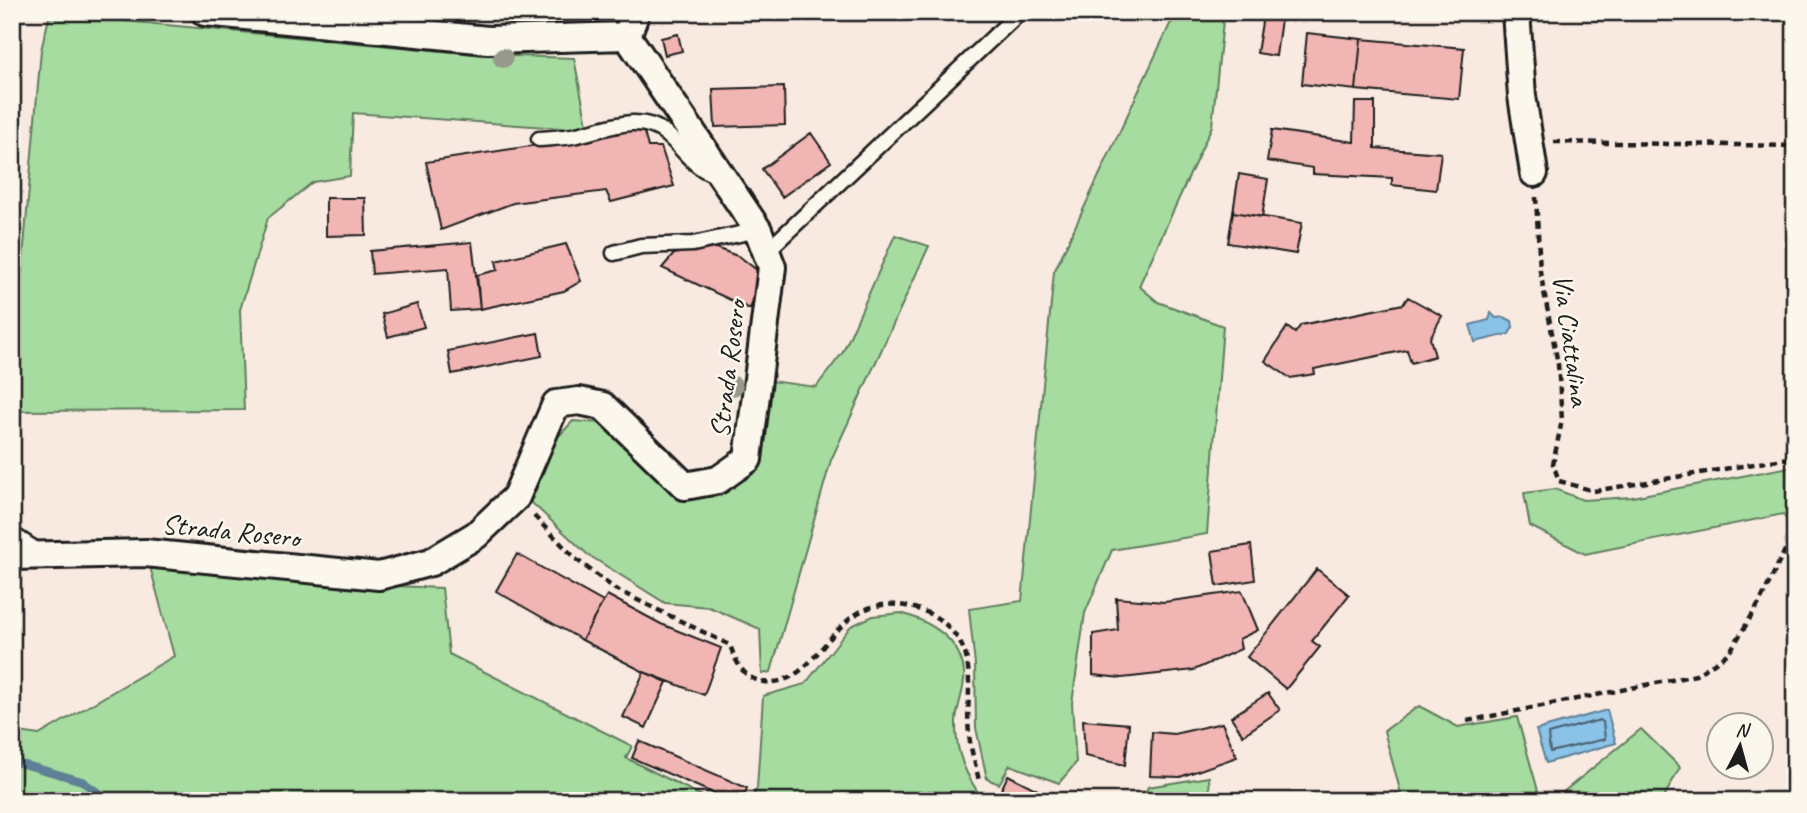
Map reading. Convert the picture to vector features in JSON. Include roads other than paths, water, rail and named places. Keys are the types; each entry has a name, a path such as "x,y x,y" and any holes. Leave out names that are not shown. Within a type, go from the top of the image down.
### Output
{"street":[{"path":"205,12 488,40 631,24"},
{"path":"1516,12 1528,142 1534,173"},
{"name":"Strada Rosero","path":"12,556 43,553 145,553 379,576 431,562 476,535 516,498 556,404 579,401 603,406 685,486 718,480 748,458 772,267 762,241 720,176 631,24"}],"lane":[{"path":"614,253 641,246 762,241 1020,12"},
{"path":"540,139 572,136 628,122 648,125 664,132 701,171 720,176"},
{"path":"12,534 43,553"}],"water":[{"path":"1491,313 1496,318 1504,317 1512,321 1513,327 1509,334 1475,342 1470,325 1489,320"},
{"path":"1607,710 1616,743 1546,763 1536,730"}],"waterway":[{"path":"12,761 82,781 110,801"}]}
